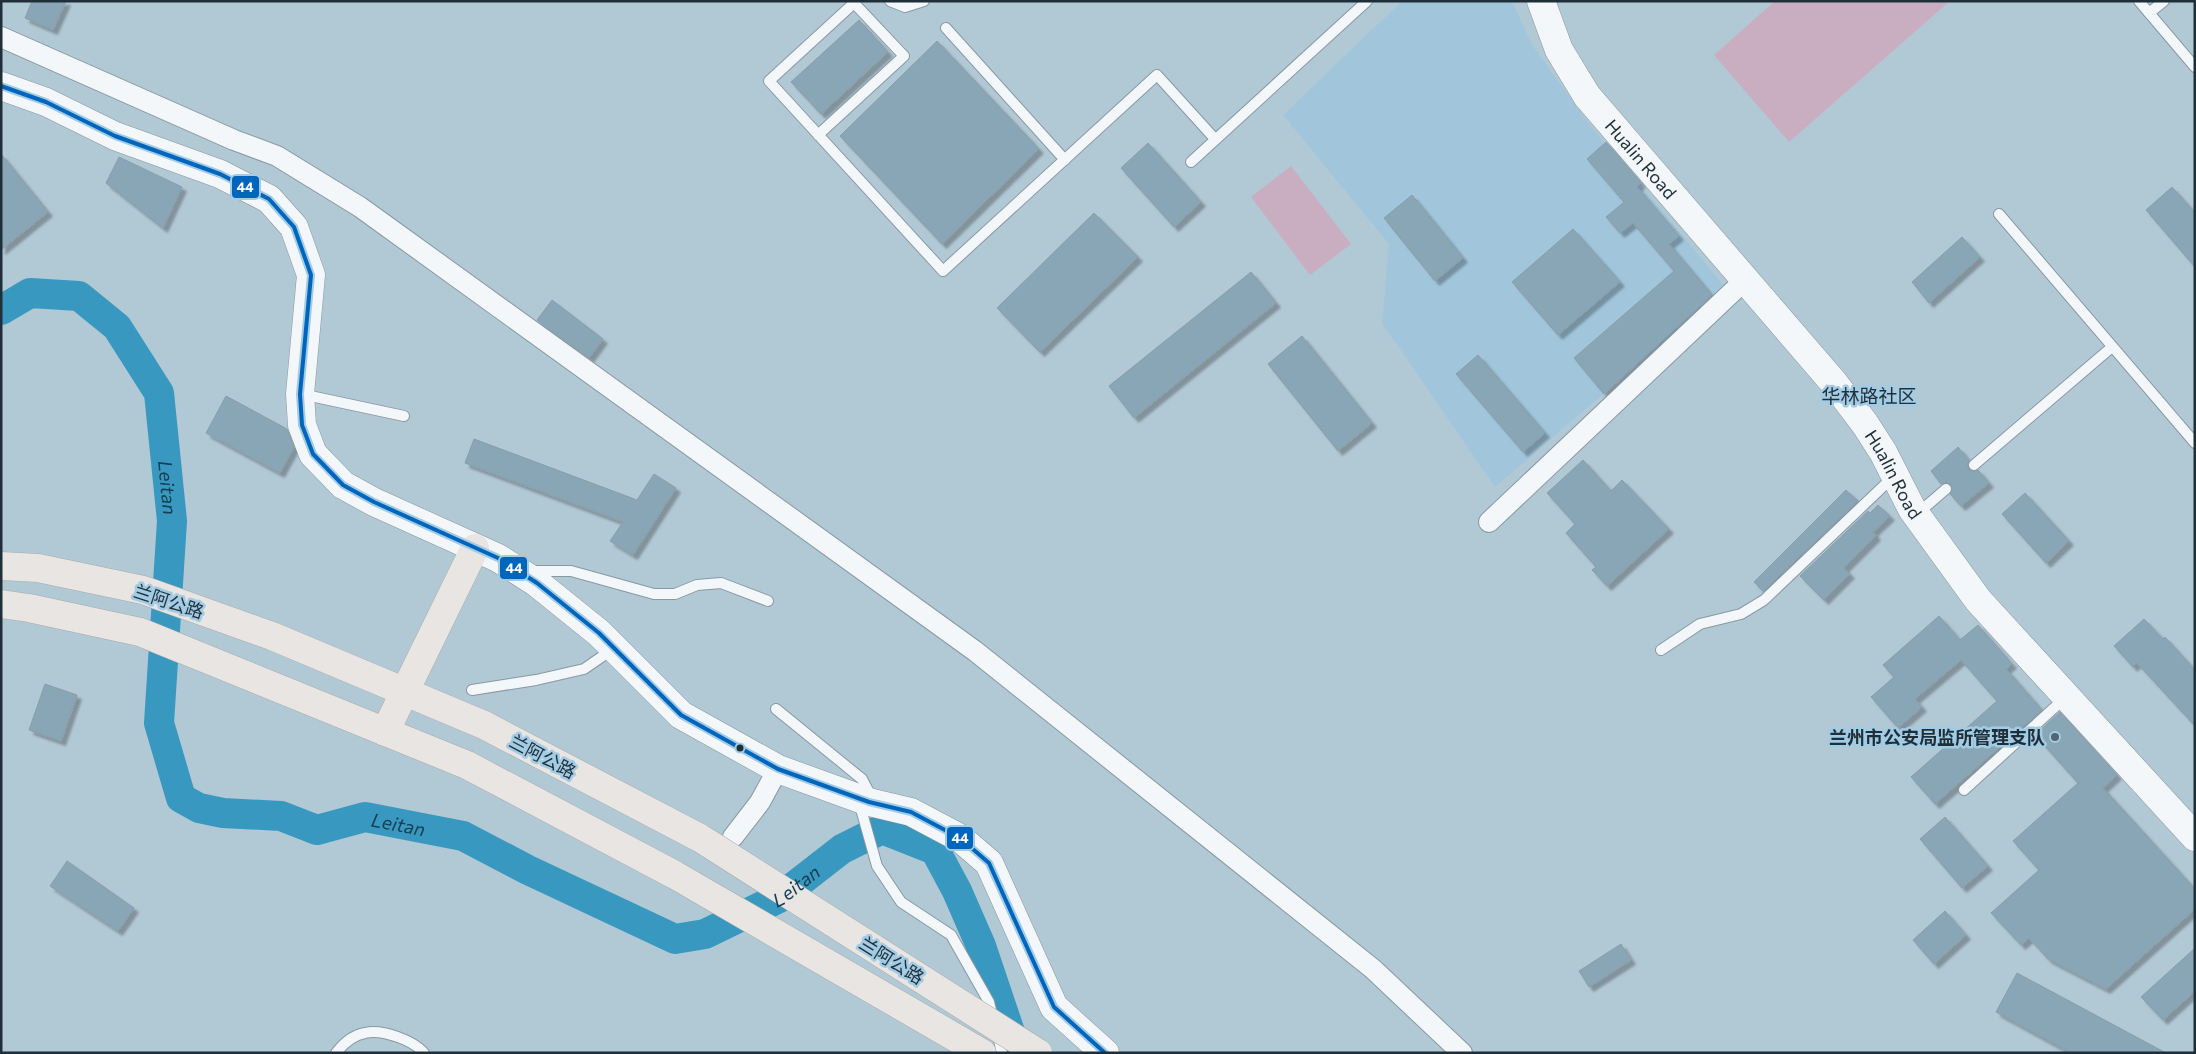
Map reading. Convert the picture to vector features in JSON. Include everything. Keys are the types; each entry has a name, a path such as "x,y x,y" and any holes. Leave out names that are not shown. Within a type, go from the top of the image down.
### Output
{"highway":[{"path":"385,732 475,548"},
{"name":"兰阿公路","path":"1,566 38,568 143,590 239,624 484,725 700,838 1038,1053"},
{"name":"兰阿公路","path":"1,604 29,608 140,632 467,765 675,875 982,1053"}],"street":[{"name":"Hualin Road","path":"1541,1 1559,50 1587,96 1834,384 1865,424 1916,515 1978,600 2195,836"},
{"path":"1,37 234,140 277,156 360,207 975,651 1373,969 1462,1053"},
{"path":"1,86 46,102 115,136 220,174 269,198 294,226 311,275 300,394 302,425 313,454 343,485 475,548 537,583 614,648 681,715 778,769 866,810 911,812 960,838 989,863 1054,1007 1105,1053"},
{"path":"1489,522 1745,280"},
{"path":"733,837 760,802 778,769"}],"lane":[{"path":"890,1 905,7 924,1"},
{"path":"1191,162 1367,1"},
{"path":"2139,1 2195,67"},
{"path":"2149,13 2164,1"},
{"path":"818,135 904,56 854,2 769,81 818,135 943,271 1157,75 1216,139"},
{"path":"946,28 1065,160"},
{"path":"1999,214 2195,443"},
{"path":"1974,465 2112,346"},
{"path":"300,394 404,416"},
{"path":"1662,650 1700,624 1742,614 1764,600 1894,475"},
{"path":"1916,515 1946,489"},
{"path":"518,571 572,571 654,594 675,594 697,585 721,583 768,602"},
{"path":"472,690 536,680 584,669 614,648"},
{"path":"1964,790 2067,696"},
{"path":"776,709 862,779 870,843 877,866 901,902 951,935 989,1002 1002,1053"},
{"path":"336,1053 345,1042 366,1032 399,1036 420,1048 424,1053"}],"shaded area":[{"path":"1402,1 1512,1 1532,45 1589,124 1726,288 1495,487 1382,323 1389,244 1283,115"},
{"path":"1775,1 1950,1 1789,142 1714,55"},
{"path":"1291,166 1351,244 1310,275 1251,197"}],"building":[{"path":"32,1 66,1 53,30 25,18"},
{"path":"859,20 888,52 821,114 791,82"},
{"path":"937,41 1039,149 942,244 840,136"},
{"path":"1606,142 1641,183 1637,187 1679,236 1669,244 1712,295 1604,394 1574,358 1674,271 1633,223 1620,233 1606,217 1624,202 1587,159"},
{"path":"1148,143 1201,202 1174,227 1121,168"},
{"path":"1,154 48,212 1,250"},
{"path":"119,157 182,187 163,228 106,183"},
{"path":"2172,187 2195,213 2195,267 2146,210"},
{"path":"1412,195 1463,258 1435,281 1384,218"},
{"path":"1094,213 1138,257 1040,352 997,308"},
{"path":"1573,229 1620,282 1558,335 1512,282"},
{"path":"1962,237 1980,257 1929,303 1912,282"},
{"path":"1251,272 1276,303 1134,418 1109,386"},
{"path":"552,300 603,339 589,358 537,320"},
{"path":"1302,336 1372,423 1338,451 1268,364"},
{"path":"1478,355 1545,433 1523,452 1456,374"},
{"path":"226,396 287,429 294,447 280,473 206,433"},
{"path":"474,439 637,500 654,474 676,488 633,555 610,541 623,522 465,463"},
{"path":"1958,447 1969,460 1967,466 1969,470 1978,470 1989,483 1961,506 1950,494 1953,488 1951,484 1945,482 1941,484 1931,471"},
{"path":"1583,460 1611,491 1622,480 1669,529 1607,586 1592,570 1596,567 1566,533 1575,524 1547,493"},
{"path":"1846,490 1858,501 1763,591 1754,582"},
{"path":"2025,493 2069,541 2046,563 2002,514"},
{"path":"1878,505 1890,516 1873,532 1876,536 1844,568 1850,574 1824,600 1800,576 1868,511 1870,513"},
{"path":"1939,616 1960,640 1978,625 2012,664 2006,669 2042,710 1935,804 1911,777 1997,701 1961,660 1915,699 1922,707 1898,728 1871,697 1894,677 1883,665"},
{"path":"2144,619 2163,639 2165,637 2195,670 2195,726 2137,663 2133,667 2114,646"},
{"path":"45,684 77,695 61,741 29,730"},
{"path":"2060,712 2117,775 2103,788 2195,889 2195,909 2106,989 2048,959 2029,938 2021,945 1991,913 2039,870 2013,841 2078,783 2035,735"},
{"path":"1945,817 1988,866 1962,888 1920,839"},
{"path":"67,861 134,908 118,931 50,886"},
{"path":"1945,911 1966,935 1934,964 1913,940"},
{"path":"1621,944 1631,960 1589,987 1579,971"},
{"path":"2195,948 2195,991 2163,1020 2141,997"},
{"path":"2017,973 2166,1053 2071,1053 1996,1012"}],"waterway":[{"name":"Leitan","path":"1,310 30,293 79,296 117,327 159,393 172,521 159,723 181,798 199,808 223,813 281,816 317,830 365,817 463,836 528,870 675,939 705,934 779,898 842,849 882,829 935,850 957,891 981,946 1017,1053"}],"transit line":[{"name":"44","path":"1,86 46,102 115,136 220,174 269,199 294,227 311,275 300,394 302,425 313,454 343,485 374,502 498,558 537,583 599,633 681,715 778,769 869,802 911,812 960,838 989,863 1054,1007 1105,1053"}],"place":[{"name":"兰州市公安局监所管理支队","path":"2055,737"}],"district":[{"name":"华林路社区","path":"1869,395"}]}
